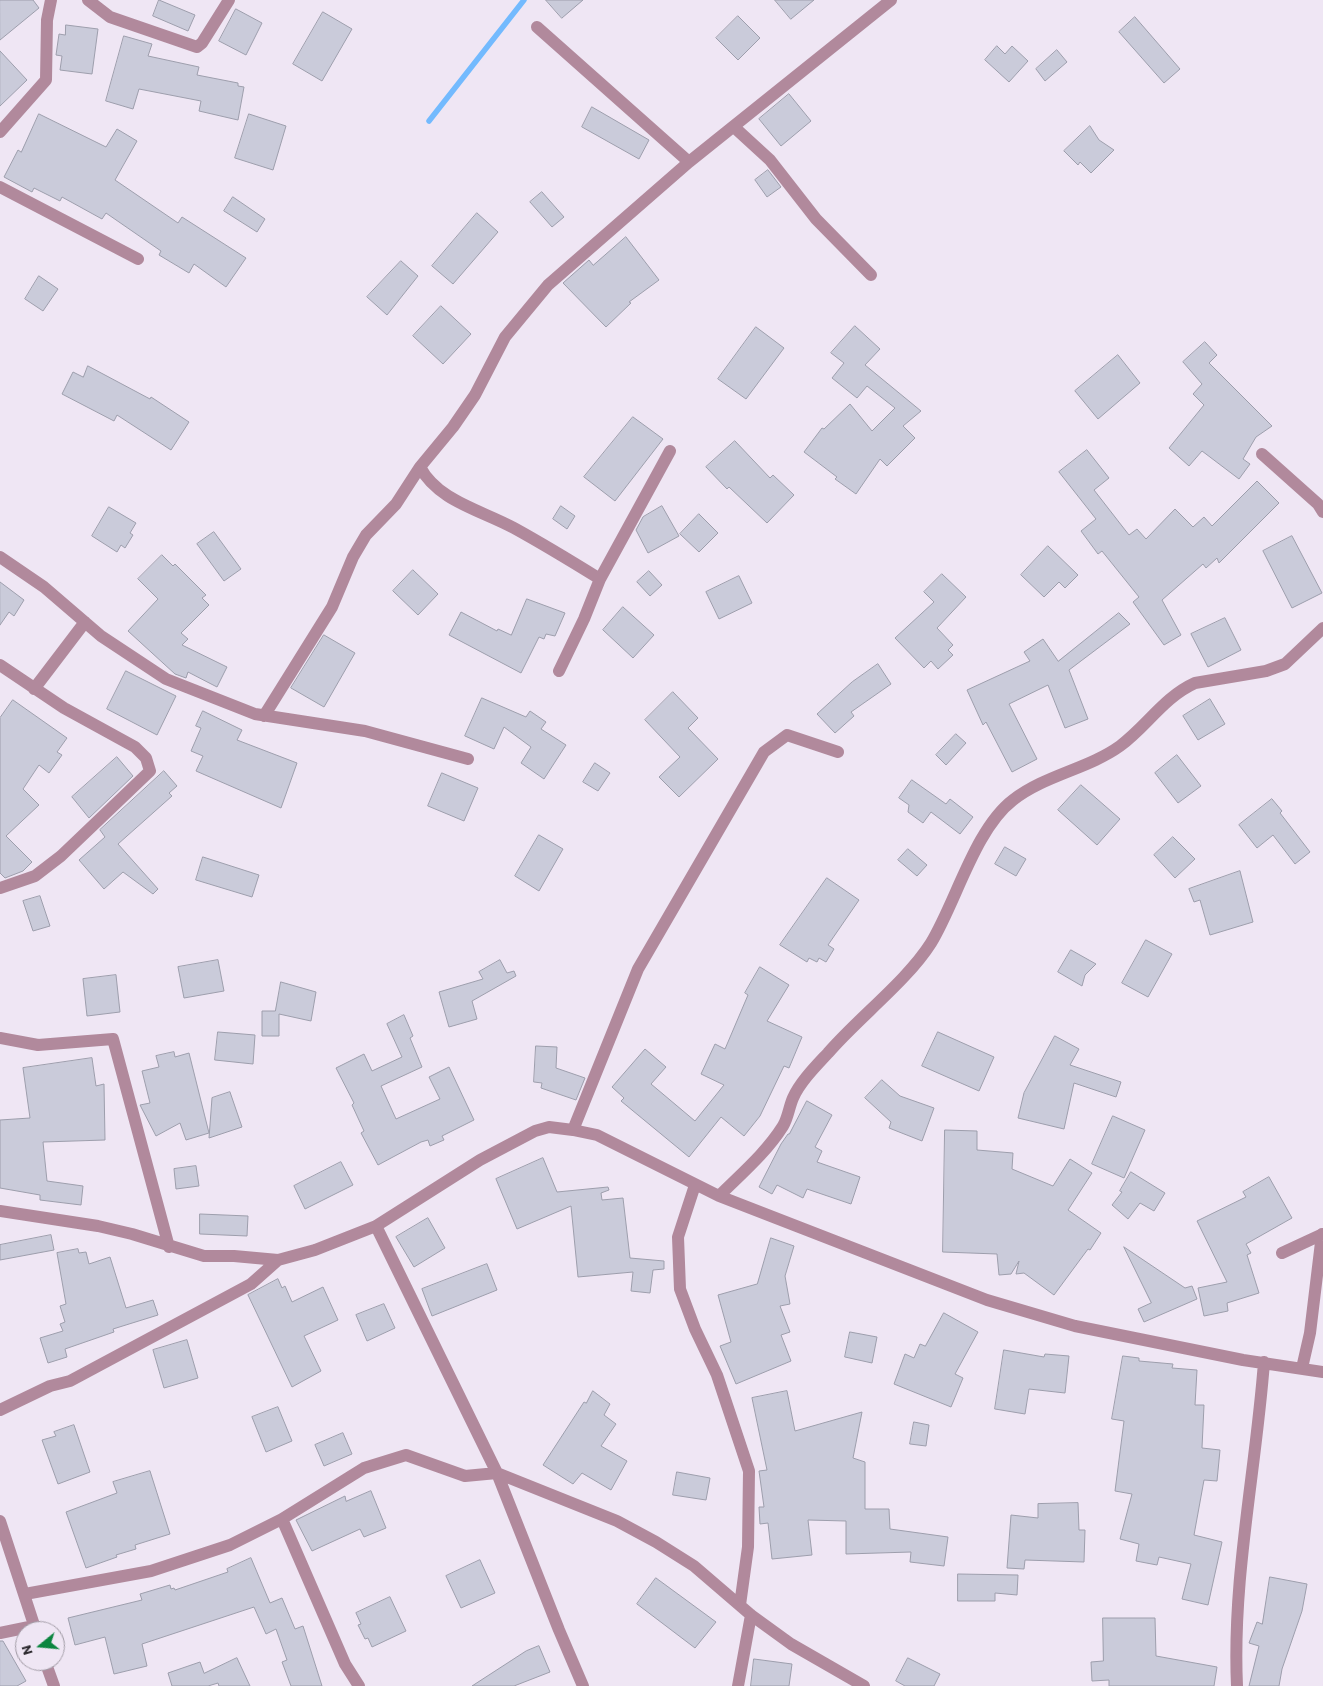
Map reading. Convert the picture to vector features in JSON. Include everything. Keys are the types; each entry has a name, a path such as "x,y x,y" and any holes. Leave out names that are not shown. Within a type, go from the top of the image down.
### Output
{"street":[{"path":"0,132 46,80 47,20 51,0"},
{"path":"88,0 110,17 198,47 229,0"},
{"path":"264,716 332,607 353,557 366,535 396,504 420,467 453,427 475,395 505,337 548,285 689,162 891,0"},
{"path":"537,27 689,162"},
{"path":"734,127 770,160 816,219 871,276"},
{"path":"0,187 138,259"},
{"path":"558,671 584,619 600,579 670,451"},
{"path":"1262,454 1318,504 1323,512"},
{"path":"420,467 428,481 445,494 547,546 600,579"},
{"path":"0,557 44,587 101,636 166,679 264,716 366,731 468,759"},
{"path":"34,689 85,622"},
{"path":"719,1196 768,1146 784,1124 793,1097 828,1052 912,966 930,943 994,818 1013,800 1037,786 1082,767 1113,751 1137,734 1162,704 1184,687 1194,683 1266,671 1285,664 1323,628"},
{"path":"0,665 64,708 136,748 146,758 150,771 55,861 36,876 0,888"},
{"path":"572,1130 638,969 764,752 787,735 838,752"},
{"path":"0,1038 38,1045 113,1039 169,1247"},
{"path":"0,1212 98,1226 132,1234 169,1247 204,1256 234,1256 278,1260 315,1250 376,1226 480,1160 535,1131 549,1128 572,1130 597,1135 719,1196 987,1300 1075,1326 1323,1372"},
{"path":"695,1185 678,1237 680,1290 695,1330 717,1375 749,1472 748,1548 740,1605"},
{"path":"376,1226 497,1473 583,1686"},
{"path":"1302,1368 1310,1333 1323,1234"},
{"path":"1282,1252 1323,1234"},
{"path":"0,1410 50,1386 70,1381 185,1321 251,1284 278,1260"},
{"path":"1237,1686 1236,1659 1243,1537 1260,1420 1264,1362"},
{"path":"25,1594 151,1571 230,1545 282,1519 364,1468 406,1455 465,1476 497,1473 617,1521 656,1542 694,1566 751,1615 791,1644 864,1686"},
{"path":"282,1519 345,1664 358,1686"},
{"path":"0,1520 33,1621"},
{"path":"738,1686 751,1615"},
{"path":"0,1633 15,1631"},
{"path":"49,1671 54,1686"}],"building":[{"path":"0,0 33,0 39,8 0,40"},
{"path":"159,0 195,15 188,31 153,16"},
{"path":"546,0 583,0 562,18"},
{"path":"775,0 814,0 791,19"},
{"path":"236,9 262,23 246,55 219,41"},
{"path":"323,12 352,29 322,81 293,64"},
{"path":"738,16 760,38 738,60 716,38"},
{"path":"1135,17 1180,69 1164,83 1119,32"},
{"path":"66,25 98,29 92,74 60,70 62,56 56,55 59,34 65,35"},
{"path":"124,36 152,44 148,56 199,67 197,75 238,83 238,86 244,87 238,120 199,111 201,101 139,89 133,109 106,101"},
{"path":"997,46 1005,54 1012,46 1028,61 1009,82 985,60"},
{"path":"1057,50 1067,62 1045,81 1036,69"},
{"path":"0,51 27,80 0,106"},
{"path":"789,94 811,121 781,146 759,119"},
{"path":"592,107 649,140 639,159 582,127"},
{"path":"39,114 106,147 117,129 137,141 115,180 178,223 182,217 246,258 226,287 194,264 189,273 159,255 161,251 106,213 102,219 62,197 60,201 34,188 32,192 4,177 18,150 21,152"},
{"path":"249,114 286,126 273,170 235,158"},
{"path":"1090,126 1099,140 1114,150 1091,173 1080,162 1078,165 1064,151"},
{"path":"768,170 781,187 767,197 755,180"},
{"path":"542,192 564,217 552,227 530,202"},
{"path":"233,197 265,219 257,232 224,211"},
{"path":"477,213 498,232 453,284 432,266"},
{"path":"626,237 659,280 629,302 631,303 606,327 563,283 589,260 593,265"},
{"path":"401,261 418,276 387,315 367,297"},
{"path":"39,276 58,289 43,311 25,299"},
{"path":"441,306 471,334 443,364 413,336"},
{"path":"855,326 880,349 865,365 921,411 903,426 915,438 887,466 880,459 856,494 835,479 837,477 804,452 822,428 824,429 850,404 872,431 895,408 867,386 857,398 832,378 844,363 831,353"},
{"path":"756,327 784,348 746,399 718,379"},
{"path":"1205,342 1217,355 1209,363 1272,426 1256,437 1243,459 1250,464 1239,479 1202,451 1189,466 1169,448 1204,405 1193,394 1202,384 1183,362"},
{"path":"1118,355 1140,383 1098,419 1075,391"},
{"path":"88,366 150,399 151,397 189,422 171,450 117,415 114,421 62,394 73,372 83,377"},
{"path":"633,417 663,439 615,501 584,477"},
{"path":"735,441 770,478 773,475 794,495 767,523 729,487 727,489 706,467"},
{"path":"1087,450 1109,478 1094,490 1129,535 1137,529 1146,539 1175,509 1193,527 1204,517 1212,526 1257,481 1279,503 1219,563 1217,558 1206,568 1203,564 1162,600 1181,635 1164,645 1133,602 1139,597 1102,551 1098,554 1081,531 1096,519 1059,472"},
{"path":"561,506 575,516 567,529 553,519"},
{"path":"662,506 679,536 648,553 636,530 643,517"},
{"path":"109,507 136,523 130,533 133,535 125,548 121,545 117,552 92,536"},
{"path":"699,514 718,533 699,552 680,534"},
{"path":"214,532 241,569 224,581 197,544"},
{"path":"1292,536 1322,593 1292,608 1263,551"},
{"path":"1048,546 1078,575 1065,588 1059,582 1044,597 1021,575"},
{"path":"162,555 173,566 175,564 206,595 202,598 209,605 181,633 188,639 182,645 227,667 217,687 188,672 186,678 175,674 128,631 158,599 138,579"},
{"path":"413,570 438,594 418,615 393,591"},
{"path":"649,571 662,585 650,596 637,582"},
{"path":"942,574 966,597 937,628 953,645 948,650 953,655 938,669 931,661 924,668 895,638 934,602 924,592"},
{"path":"739,576 752,603 719,619 706,592"},
{"path":"0,582 24,600 14,616 9,612 0,625"},
{"path":"527,599 565,613 555,636 546,634 544,639 539,637 521,673 449,635 461,612 497,631 498,629 511,635"},
{"path":"623,607 654,635 633,658 603,630"},
{"path":"1119,613 1130,624 1069,670 1088,719 1065,728 1048,685 1009,704 1037,759 1012,772 986,722 983,725 967,690 1030,661 1024,652 1043,639 1058,661"},
{"path":"1225,618 1241,650 1208,667 1191,634"},
{"path":"324,635 355,653 324,707 291,688"},
{"path":"878,664 891,684 851,712 854,716 835,733 817,714 852,682"},
{"path":"126,671 176,696 157,735 107,709"},
{"path":"673,692 698,718 688,728 718,759 679,797 659,777 680,757 645,720"},
{"path":"482,698 526,717 530,711 546,722 541,729 566,745 544,779 521,763 531,747 504,727 494,749 465,736"},
{"path":"1210,699 1225,724 1198,740 1183,716"},
{"path":"13,700 67,738 57,752 62,755 49,773 39,765 23,789 39,805 6,836 32,862 23,871 5,878 0,873 0,718"},
{"path":"203,711 242,730 237,740 297,763 281,808 196,771 203,756 191,751 201,728 196,726"},
{"path":"956,734 966,743 946,765 936,755"},
{"path":"1177,755 1201,786 1178,803 1155,773"},
{"path":"117,757 133,776 89,818 72,797"},
{"path":"595,763 610,773 598,791 583,782"},
{"path":"164,771 177,786 169,793 172,796 118,844 158,889 153,894 123,872 104,889 79,860 105,837 100,830"},
{"path":"442,773 478,788 464,821 428,806"},
{"path":"912,780 946,804 950,799 973,817 960,834 931,812 923,823 908,812 909,805 899,798"},
{"path":"1081,785 1120,819 1097,845 1058,810"},
{"path":"1272,799 1282,811 1280,813 1310,852 1295,864 1273,835 1257,848 1239,825"},
{"path":"539,835 563,849 539,891 515,876"},
{"path":"1173,837 1195,859 1175,878 1154,855"},
{"path":"1005,847 1026,859 1016,876 995,864"},
{"path":"908,849 927,865 917,876 898,860"},
{"path":"203,857 259,875 252,897 196,880"},
{"path":"1240,871 1253,922 1210,935 1200,900 1194,902 1189,889"},
{"path":"827,878 859,900 828,945 834,949 826,962 819,958 817,962 809,958 807,962 780,945"},
{"path":"40,896 50,926 33,931 23,901"},
{"path":"1146,940 1172,954 1148,997 1122,983"},
{"path":"1071,950 1096,964 1085,975 1082,986 1058,972"},
{"path":"218,960 224,991 184,998 178,967"},
{"path":"500,960 507,973 514,971 516,976 472,1001 477,1019 449,1027 439,992 483,979 479,972"},
{"path":"760,967 789,985 767,1021 802,1037 789,1068 784,1066 760,1116 744,1136 721,1117 689,1157 621,1101 624,1098 612,1087 645,1049 666,1067 651,1084 695,1121 724,1085 701,1074 715,1044 725,1049 748,995 745,993"},
{"path":"116,975 120,1012 87,1016 83,979"},
{"path":"281,982 316,992 311,1021 279,1014 279,1036 262,1036 262,1011 275,1011"},
{"path":"404,1015 413,1036 410,1038 422,1067 381,1086 396,1119 440,1099 429,1077 449,1067 474,1120 442,1136 444,1140 430,1146 428,1140 421,1142 378,1165 361,1133 364,1131 352,1105 354,1103 336,1068 364,1054 372,1071 402,1057 387,1024"},
{"path":"218,1032 255,1035 253,1064 215,1060"},
{"path":"938,1032 994,1057 979,1091 922,1066"},
{"path":"1055,1036 1079,1049 1070,1065 1121,1082 1116,1097 1074,1083 1064,1129 1018,1118 1024,1093"},
{"path":"536,1046 557,1047 556,1068 585,1078 576,1100 541,1088 542,1083 534,1082"},
{"path":"174,1052 175,1057 189,1053 209,1133 186,1140 180,1123 156,1136 140,1105 150,1103 142,1071 159,1067 156,1056"},
{"path":"92,1058 96,1086 104,1084 105,1140 43,1142 47,1181 83,1186 81,1205 40,1200 40,1195 0,1188 0,1120 30,1118 23,1068"},
{"path":"882,1080 900,1096 934,1108 922,1141 889,1128 891,1122 865,1098"},
{"path":"230,1092 242,1127 209,1138 212,1098"},
{"path":"807,1101 832,1115 815,1147 822,1151 817,1162 860,1177 851,1204 807,1189 803,1198 777,1185 772,1194 759,1187 781,1144 789,1134"},
{"path":"1113,1116 1145,1130 1124,1178 1092,1164"},
{"path":"945,1130 977,1131 977,1150 1013,1153 1012,1169 1053,1186 1070,1159 1092,1173 1068,1210 1101,1233 1090,1250 1088,1249 1054,1295 1024,1273 1016,1274 1019,1261 1011,1274 999,1275 997,1254 943,1252"},
{"path":"543,1158 557,1192 608,1187 609,1190 601,1193 602,1200 623,1198 630,1258 664,1261 664,1269 653,1270 650,1293 631,1291 633,1272 578,1277 571,1206 517,1229 496,1179"},
{"path":"341,1162 353,1185 305,1209 294,1186"},
{"path":"196,1166 199,1186 176,1189 174,1169"},
{"path":"1131,1172 1165,1193 1154,1211 1140,1203 1128,1219 1112,1205 1122,1192 1120,1191"},
{"path":"1269,1177 1292,1218 1246,1244 1251,1253 1247,1255 1259,1293 1227,1303 1228,1311 1204,1316 1198,1288 1227,1282 1197,1221 1246,1197 1243,1192"},
{"path":"200,1214 248,1216 247,1236 200,1234"},
{"path":"428,1218 445,1248 414,1267 396,1237"},
{"path":"51,1235 54,1250 0,1260 0,1245"},
{"path":"771,1238 794,1246 785,1276 790,1304 780,1306 790,1332 781,1335 791,1361 736,1384 720,1346 731,1342 718,1295 757,1284"},
{"path":"1124,1247 1185,1288 1192,1286 1197,1299 1144,1322 1138,1309 1151,1303"},
{"path":"78,1249 79,1253 86,1252 89,1264 110,1257 126,1308 153,1300 158,1315 113,1329 114,1332 65,1349 67,1357 48,1363 40,1338 63,1331 60,1324 65,1322 60,1306 66,1304 57,1253"},
{"path":"487,1264 497,1290 432,1316 422,1289"},
{"path":"278,1279 282,1288 285,1286 292,1302 323,1287 338,1320 304,1336 321,1371 292,1387 248,1295"},
{"path":"384,1304 395,1328 367,1341 356,1315"},
{"path":"944,1313 978,1332 955,1374 963,1378 951,1407 894,1384 905,1354 914,1358 920,1344 925,1346"},
{"path":"850,1332 877,1337 872,1363 845,1357"},
{"path":"187,1340 198,1378 164,1388 153,1350"},
{"path":"1004,1350 1044,1357 1045,1354 1069,1356 1065,1393 1029,1389 1025,1414 995,1409"},
{"path":"1123,1356 1139,1358 1139,1361 1173,1364 1172,1368 1197,1370 1195,1405 1204,1405 1202,1448 1220,1450 1217,1481 1204,1480 1194,1535 1222,1542 1208,1605 1182,1599 1191,1564 1159,1557 1157,1565 1136,1561 1139,1544 1120,1539 1132,1494 1115,1491 1124,1421 1112,1419"},
{"path":"593,1391 610,1404 604,1415 616,1424 601,1446 627,1461 611,1490 582,1473 573,1484 543,1465"},
{"path":"787,1391 795,1431 862,1412 853,1458 865,1462 865,1509 889,1509 890,1529 948,1537 944,1566 910,1562 911,1552 846,1554 846,1521 808,1520 812,1555 772,1559 768,1523 760,1524 759,1507 764,1507 759,1471 767,1470 752,1398"},
{"path":"278,1407 292,1441 266,1452 252,1417"},
{"path":"914,1422 929,1425 926,1446 910,1444"},
{"path":"74,1425 90,1472 58,1484 42,1440 56,1436 54,1432"},
{"path":"343,1433 352,1454 324,1466 315,1445"},
{"path":"150,1471 170,1534 135,1545 136,1549 86,1568 66,1512 117,1493 113,1482"},
{"path":"677,1472 710,1478 706,1500 673,1495"},
{"path":"371,1491 386,1528 364,1537 360,1529 312,1551 296,1520 345,1496 346,1501"},
{"path":"1078,1503 1079,1530 1085,1530 1084,1562 1025,1560 1024,1569 1007,1568 1011,1515 1038,1518 1038,1504"},
{"path":"251,1558 270,1603 282,1598 295,1629 303,1626 322,1686 291,1686 282,1662 287,1660 276,1629 266,1634 254,1607 142,1644 147,1666 114,1674 105,1637 75,1645 68,1618 142,1600 140,1594 170,1585 171,1589 174,1588 175,1590 228,1572 227,1569"},
{"path":"480,1560 495,1593 461,1608 446,1576"},
{"path":"958,1574 1018,1575 1017,1595 995,1593 995,1601 958,1601"},
{"path":"1270,1577 1307,1584 1302,1611 1282,1669 1279,1686 1249,1686 1259,1646 1249,1643 1257,1622 1262,1624"},
{"path":"656,1578 716,1622 695,1648 637,1604"},
{"path":"390,1597 406,1631 372,1647 368,1638 365,1639 358,1625 361,1624 356,1613"},
{"path":"1103,1618 1155,1618 1156,1656 1217,1667 1214,1686 1109,1686 1109,1680 1092,1681 1091,1662 1103,1661"},
{"path":"0,1641 3,1641 15,1662 15,1671 20,1671 26,1681 17,1686 0,1686"},
{"path":"539,1646 550,1672 514,1686 472,1686 526,1651"},
{"path":"237,1658 250,1686 219,1686 218,1683 208,1686 172,1686 168,1673 200,1662 204,1673"},
{"path":"908,1658 940,1674 934,1686 905,1686 896,1681"},
{"path":"754,1659 792,1664 789,1686 751,1686"}],"waterway":[{"path":"429,121 524,0"}]}
